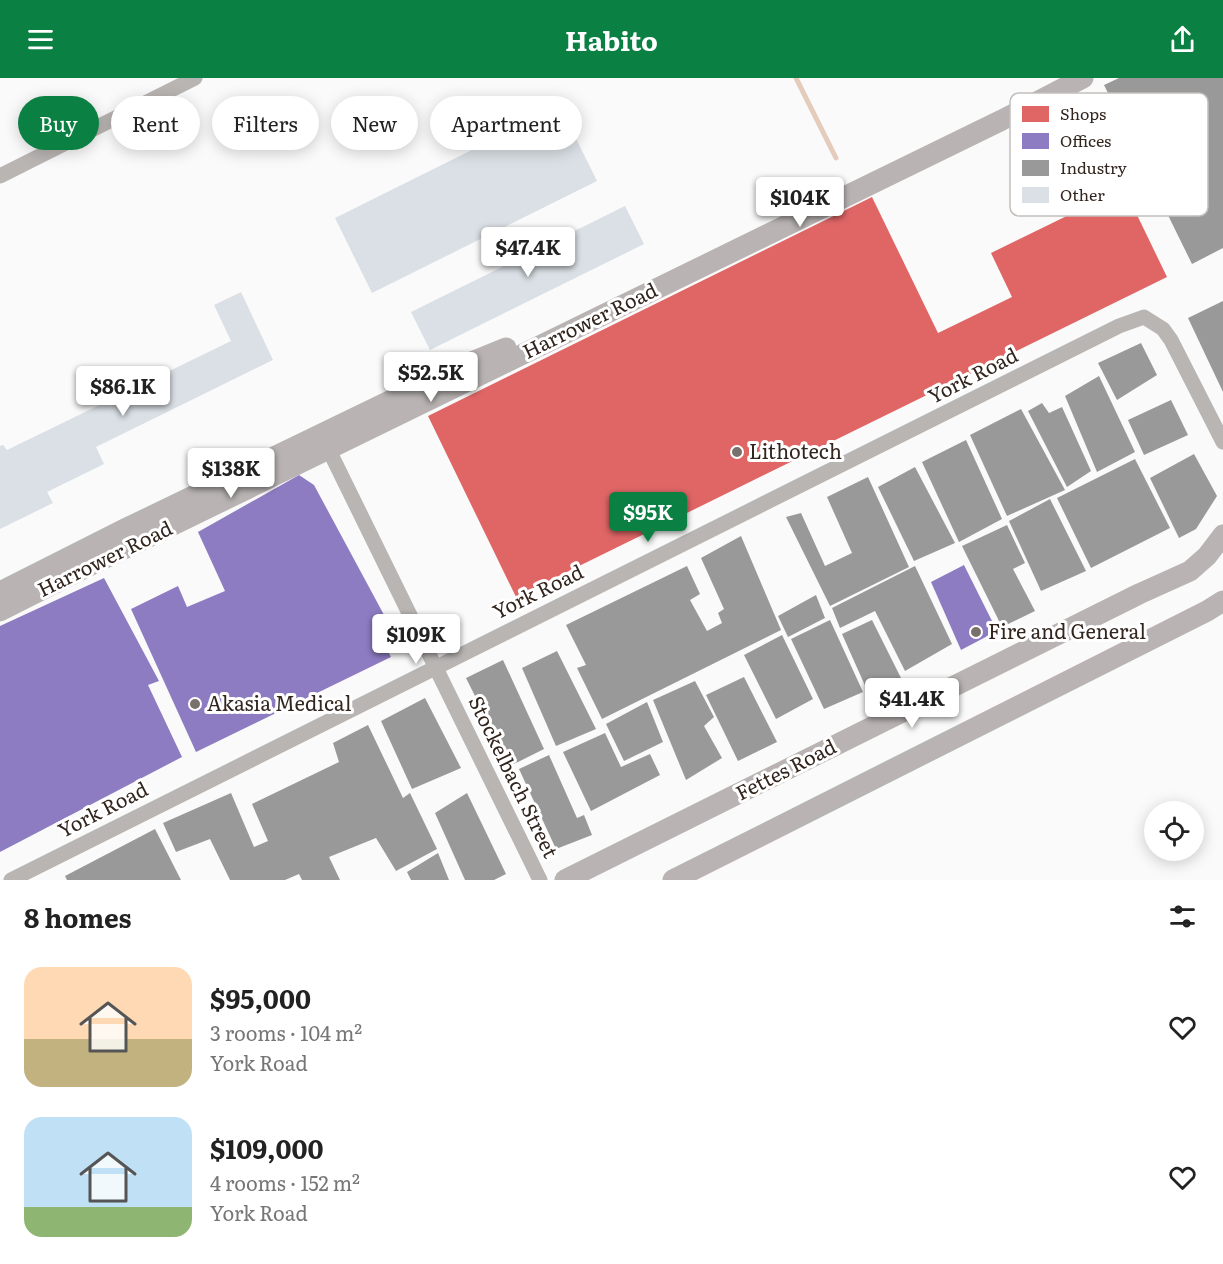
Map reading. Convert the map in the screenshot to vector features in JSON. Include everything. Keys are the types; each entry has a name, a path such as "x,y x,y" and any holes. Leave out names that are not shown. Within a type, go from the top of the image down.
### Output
{"main road":[{"name":"Harrower Road","path":"1024,93 1053,78"},
{"name":"Harrower Road","path":"1054,93 1083,78"},
{"name":"Harrower Road","path":"0,611 325,442 462,366 528,340 599,306 1010,101"},
{"name":"Harrower Road","path":"0,592 125,529 325,442 1010,116"},
{"name":"Fettes Road","path":"565,880 1139,594 1181,577 1198,566 1223,535"},
{"path":"673,880 1223,601"},
{"path":"1162,633 1183,632 1223,613"}],"street":[{"path":"0,176 195,78"},
{"name":"York Road","path":"11,880 1119,326 1144,317 1163,329 1171,340 1223,442"},
{"name":"Stockelbach Street","path":"325,442 540,880"}],"building: Shops":[{"path":"872,197 938,333 1012,297 991,253 1067,216 1138,216 1167,277 516,597 428,416"}],"building: Offices":[{"path":"299,475 314,485 397,639 385,645 391,657 196,752 131,609 178,586 187,607 225,591 198,532"},
{"path":"964,565 997,631 961,650 931,582"},
{"path":"104,578 159,681 148,685 182,757 0,852 0,626"}],"building: Industry":[{"path":"1119,78 1223,78 1223,248 1192,264 1168,216 1208,216 1208,93 1108,93 1104,85"},
{"path":"1223,301 1223,392 1188,318"},
{"path":"1141,343 1157,375 1117,400 1098,363"},
{"path":"1099,376 1135,452 1097,472 1065,396"},
{"path":"1171,400 1188,435 1144,455 1128,420"},
{"path":"1042,403 1049,413 1062,407 1091,471 1067,487 1028,411"},
{"path":"1021,409 1065,490 1007,516 970,435"},
{"path":"966,440 1002,519 959,542 922,462"},
{"path":"1194,454 1217,496 1196,529 1179,538 1150,478"},
{"path":"1135,459 1170,528 1091,568 1057,498"},
{"path":"915,467 955,543 914,561 878,487"},
{"path":"868,477 909,567 830,606 786,517 801,513 825,566 852,553 827,497"},
{"path":"1050,499 1086,571 1041,591 1009,521"},
{"path":"1007,525 1025,563 1013,569 1035,611 1002,627 962,546"},
{"path":"741,536 781,630 602,719 577,668 586,665 566,625 687,566 700,594 690,600 707,631 722,623 718,613 724,609 701,558"},
{"path":"915,566 952,644 905,671 875,611 840,628 832,608"},
{"path":"816,595 825,618 788,637 778,616"},
{"path":"830,620 863,692 824,709 791,639"},
{"path":"872,620 903,682 871,699 842,634"},
{"path":"782,635 813,699 776,719 744,655"},
{"path":"557,651 596,729 556,746 522,668"},
{"path":"503,660 544,749 510,766 466,678"},
{"path":"744,677 777,742 738,761 706,695"},
{"path":"695,681 714,717 704,726 722,758 686,780 653,700"},
{"path":"425,698 461,768 412,789 381,721"},
{"path":"647,702 663,742 624,761 606,724"},
{"path":"368,725 403,798 410,793 437,849 396,871 376,838 329,857 340,880 302,880 299,874 285,880 230,880 210,839 176,852 163,823 231,793 254,847 268,841 252,804 339,762 333,743"},
{"path":"605,733 621,767 650,754 660,775 591,811 563,752"},
{"path":"549,755 577,818 584,815 592,835 556,849 519,769"},
{"path":"467,793 506,874 494,880 465,880 435,813"},
{"path":"155,829 181,880 67,880 65,876"},
{"path":"438,853 449,880 411,880 407,872"}],"building: Other":[{"path":"472,150 582,150 597,181 372,293 335,218"},
{"path":"625,206 644,244 430,350 411,312"},
{"path":"241,292 273,360 96,447 104,464 47,492 53,503 0,529 0,446 3,445 7,450 231,341 214,305"}],"waterway":[{"path":"796,78 836,158"}],"place":[{"name":"Lithotech","path":"737,452"},
{"name":"Fire and General","path":"976,632"},
{"name":"Akasia Medical","path":"195,704"}]}
